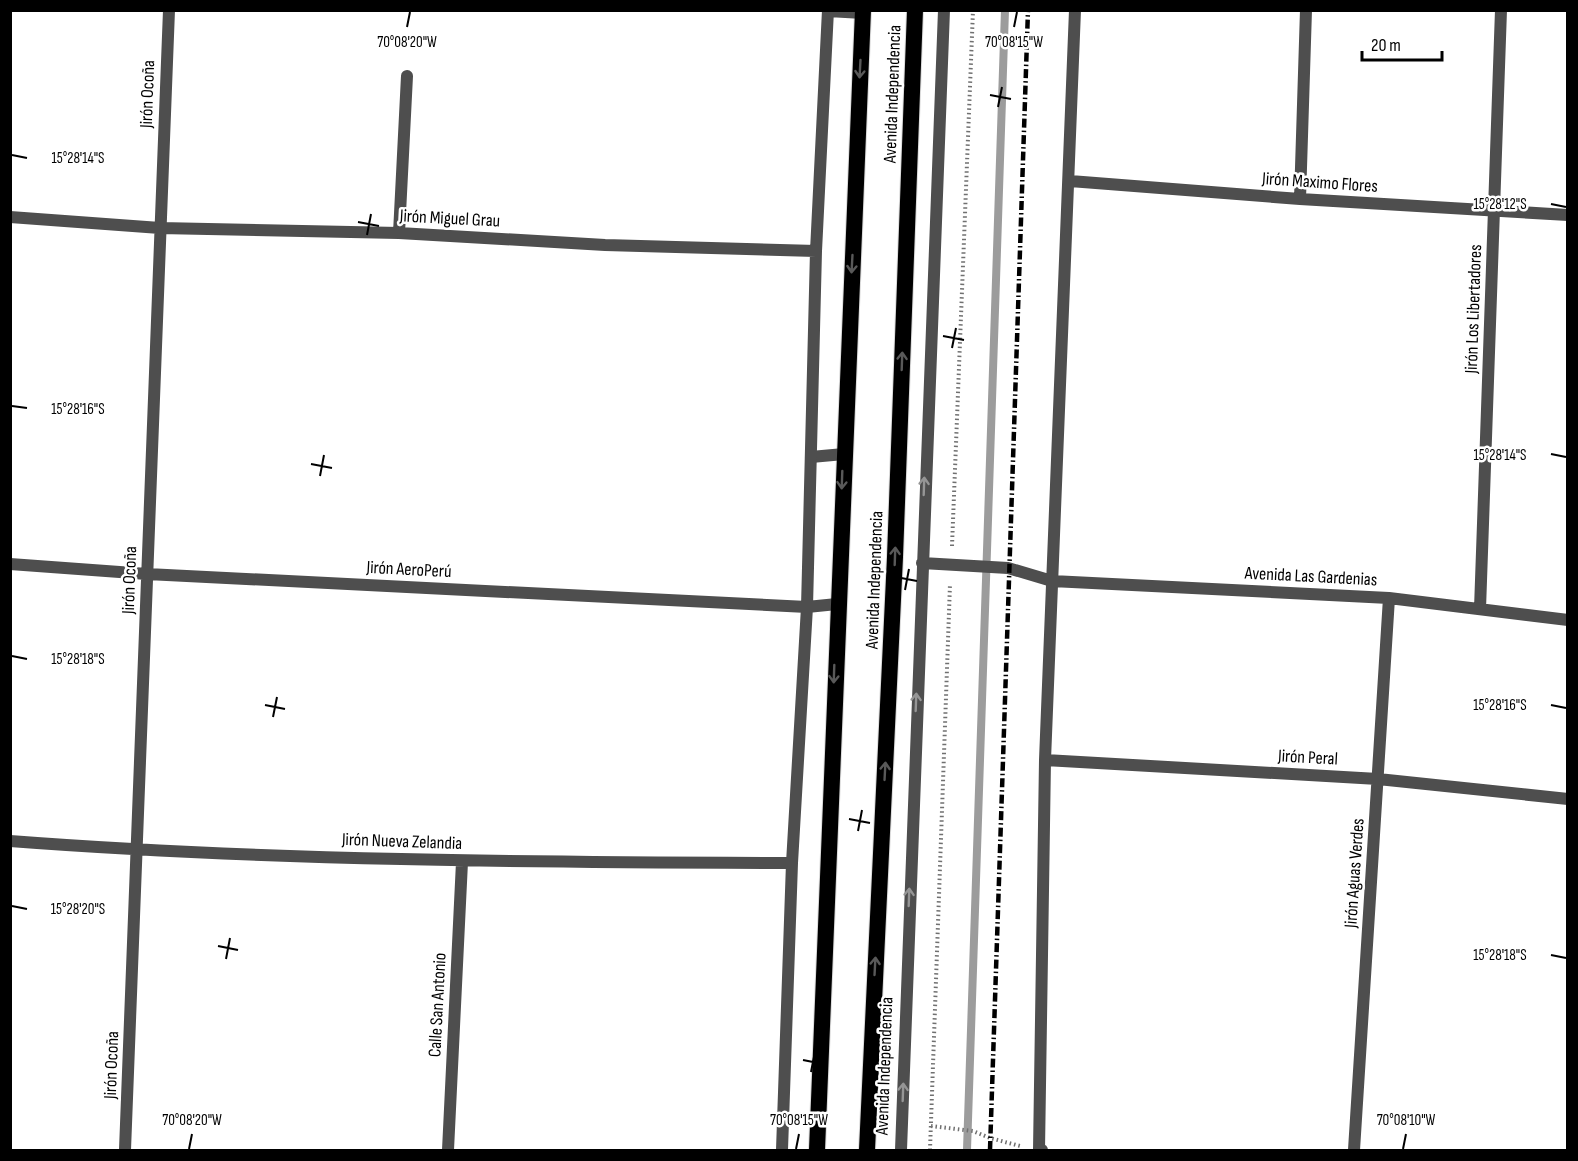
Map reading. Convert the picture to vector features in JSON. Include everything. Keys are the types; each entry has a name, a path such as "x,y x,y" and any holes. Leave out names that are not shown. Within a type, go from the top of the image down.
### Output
{"highway":[{"name":"Avenida Independencia","path":"867,1150 895,557 915,10"},
{"name":"Avenida Independencia","path":"817,1150 837,604 863,11"}],"street":[{"name":"Jirón Ocoña","path":"125,1150 169,10"},
{"name":"Avenida Independencia","path":"901,1150 944,10"},
{"path":"1040,1150 1045,760 1070,181 1075,10"},
{"path":"1300,199 1306,10"},
{"name":"Jirón Los Libertadores","path":"1480,609 1501,10"},
{"path":"783,1150 792,863 807,607 816,251 828,11 863,11"},
{"path":"399,233 407,76"},
{"name":"Jirón Maximo Flores","path":"1070,181 1300,199 1568,215"},
{"name":"Jirón Miguel Grau","path":"10,217 160,228 399,233 605,245 816,251"},
{"path":"811,457 844,454"},
{"name":"Avenida Las Gardenias","path":"922,563 994,566 1052,580 1389,598 1568,620"},
{"name":"Jirón AeroPerú","path":"10,564 147,574 807,607 837,604"},
{"name":"Jirón Aguas Verdes","path":"1354,1150 1389,598"},
{"name":"Jirón Peral","path":"1045,760 1378,779 1568,799"},
{"name":"Jirón Nueva Zelandia","path":"10,841 137,851 462,862 792,863"},
{"name":"Calle San Antonio","path":"448,1150 462,862"}],"path":[{"path":"931,1126 974,1131 990,1138 1040,1150"}],"waterway":[{"path":"967,1150 1005,10"}],"railway":[{"path":"990,1150 1028,10"}]}
